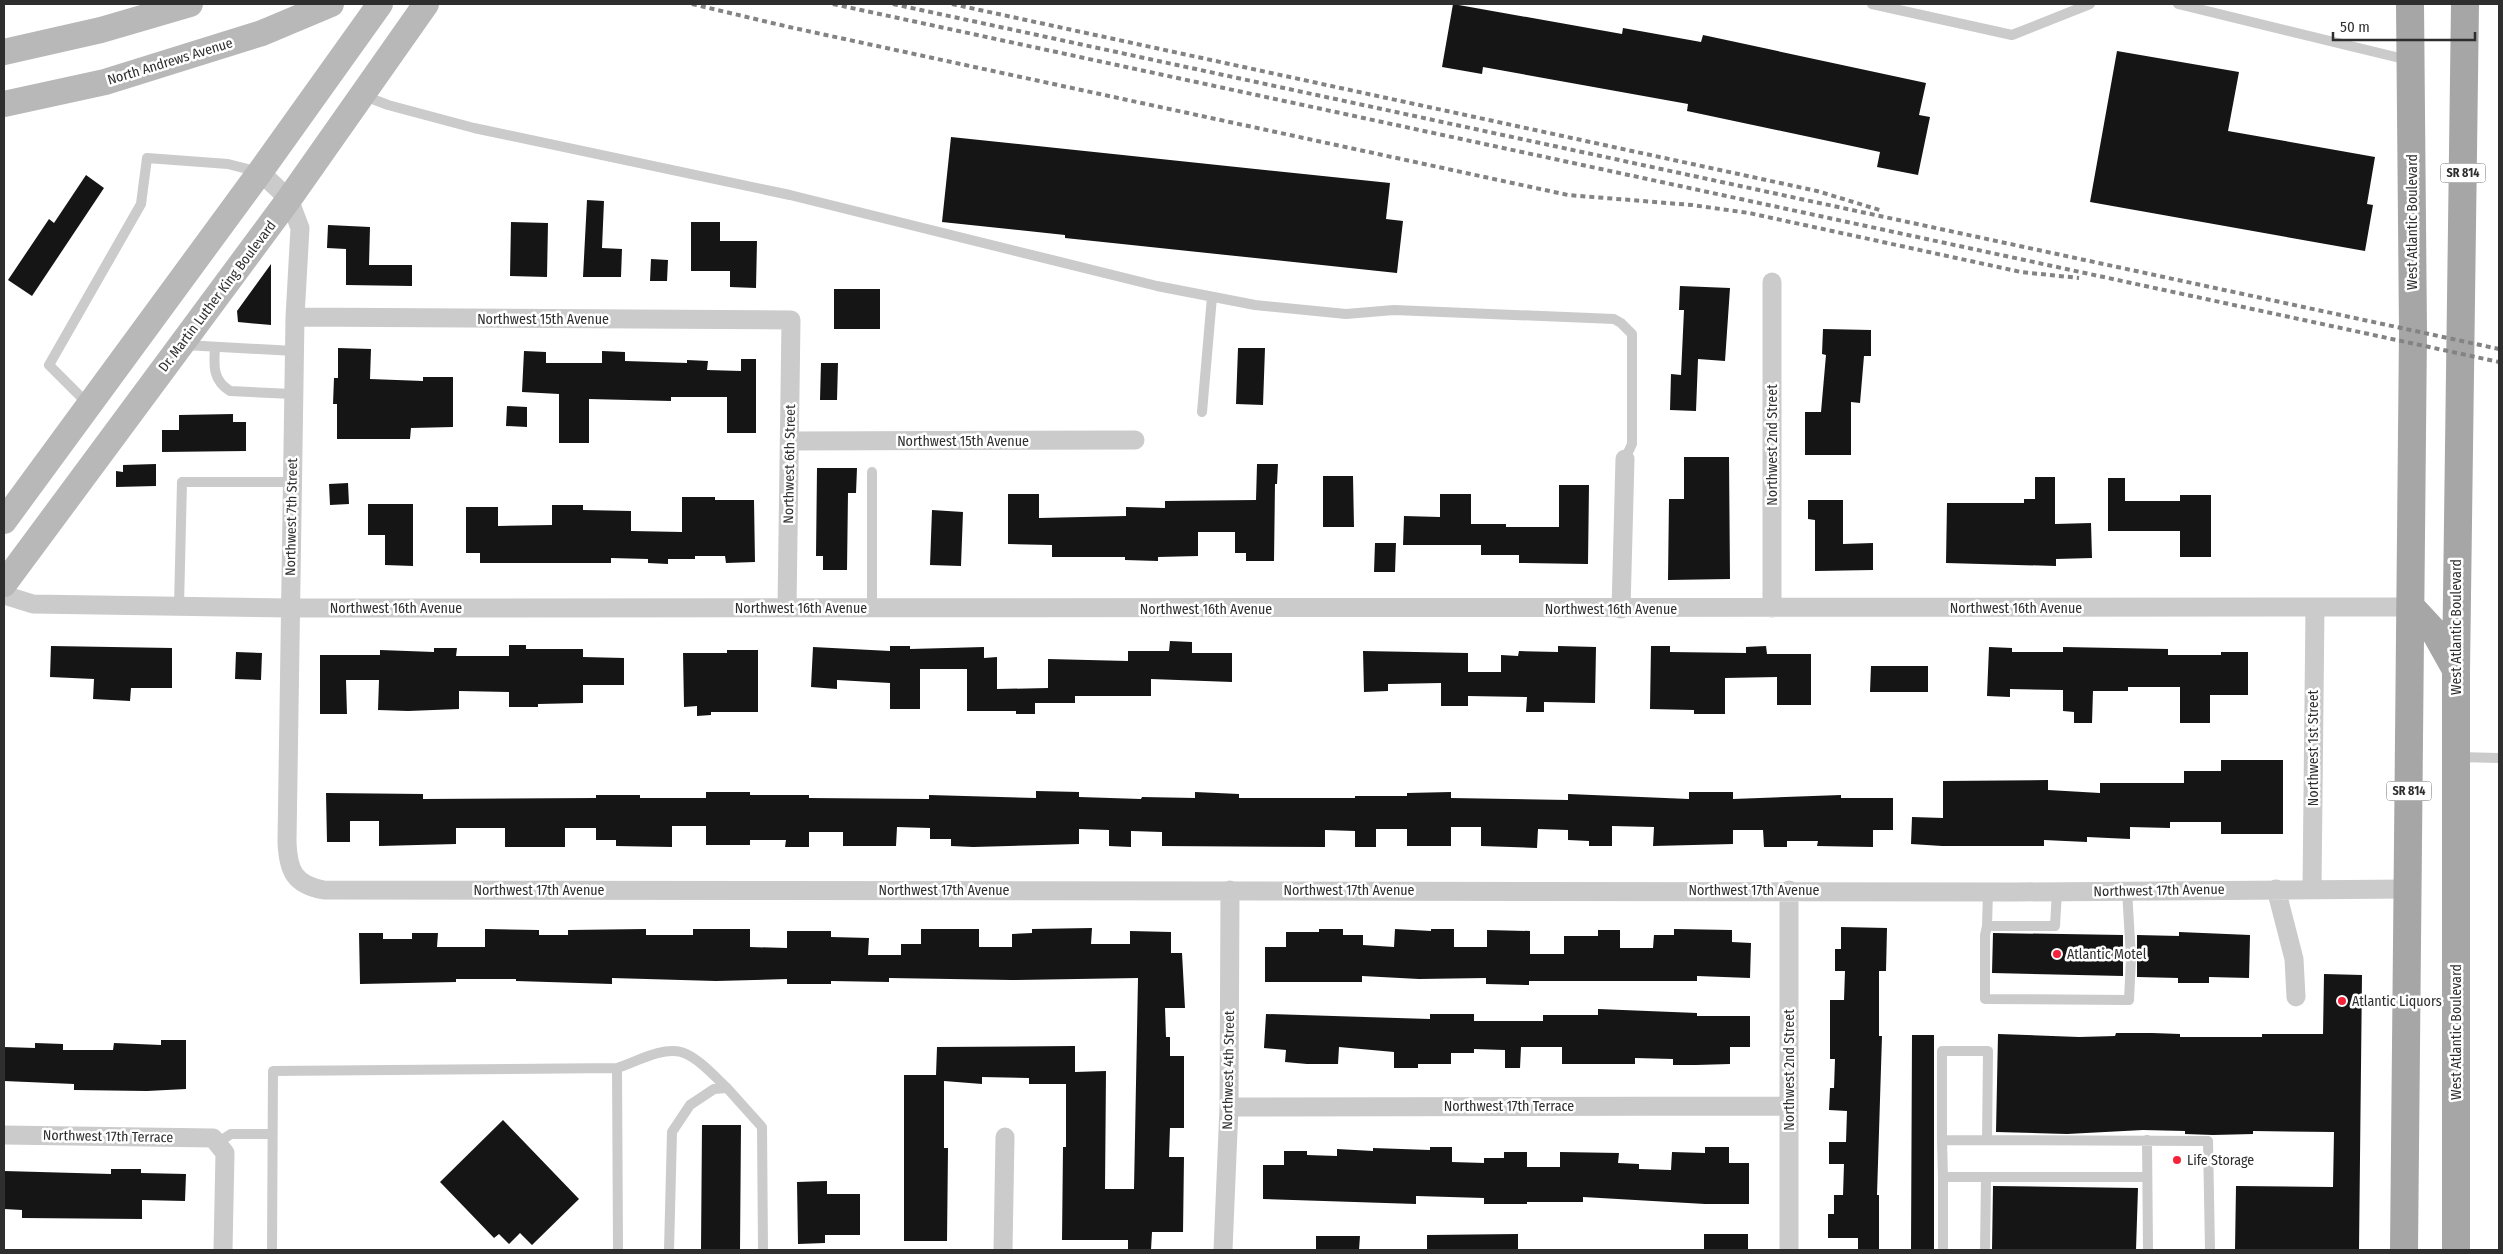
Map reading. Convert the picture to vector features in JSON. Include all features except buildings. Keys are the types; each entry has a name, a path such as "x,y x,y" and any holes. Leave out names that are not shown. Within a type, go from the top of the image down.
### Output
{"main road":[{"path":"4,52 101,30 190,4"},
{"name":"North Andrews Avenue","path":"4,104 105,82 262,33 331,4"},
{"path":"4,521 260,172 380,4"},
{"name":"Dr. Martin Luther King Boulevard","path":"4,584 289,199 426,4"},
{"name":"West Atlantic Boulevard","path":"2404,1250 2413,331 2410,4"},
{"name":"West Atlantic Boulevard","path":"2456,1250 2456,670 2465,4"},
{"path":"2411,607 2436,634 2456,670"},
{"path":"2406,1106 2422,1135 2421,1250"}],"street":[{"name":"Northwest 7th Street","path":"260,172 289,199 300,228 295,317 291,482 287,842 288,863 295,875"},
{"name":"Northwest 2nd Street","path":"1772,282 1772,608"},
{"name":"Northwest 15th Avenue","path":"295,317 791,320"},
{"name":"Northwest 6th Street","path":"787,608 791,320"},
{"name":"Northwest 15th Avenue","path":"790,442 1135,440"},
{"path":"1621,609 1625,460"},
{"name":"Northwest 16th Avenue","path":"4,594 33,604 289,608 1621,609 2411,607"},
{"name":"Northwest 1st Street","path":"2312,888 2315,607"},
{"name":"Northwest 17th Avenue","path":"295,875 308,888 324,890 2057,891 2312,888 2408,889"},
{"path":"2276,889 2294,959 2296,997"},
{"name":"Northwest 4th Street","path":"1223,1250 1228,1107 1230,890"},
{"name":"Northwest 2nd Street","path":"1789,890 1789,1250"},
{"name":"Northwest 17th Terrace","path":"1228,1107 1789,1106"},
{"name":"Northwest 17th Terrace","path":"4,1135 215,1140"},
{"path":"1003,1250 1005,1137"},
{"path":"215,1140 225,1153 223,1250"}],"lane":[{"path":"1872,4 2012,35 2090,4"},
{"path":"2178,4 2411,61"},
{"path":"362,94 388,105 474,128 790,195 934,232 1212,297 1264,306 1346,314 1394,310 1614,319 1632,334 1632,444 1625,460"},
{"path":"89,405 49,365 141,204 147,158 228,164 260,172"},
{"path":"1202,412 1212,297"},
{"path":"181,344 294,351"},
{"path":"215,347 214,372 221,386 230,391 293,394"},
{"path":"872,472 872,608"},
{"path":"179,606 182,482 291,482"},
{"path":"2456,757 2499,758"},
{"path":"1988,891 1985,935 1985,999 2129,1000 2131,958 2128,890"},
{"path":"1987,926 2055,926 2057,891"},
{"path":"1943,1250 1942,1050 1988,1051 1987,1140"},
{"path":"272,1250 274,1071 617,1068 652,1055 681,1052 696,1060 727,1088 762,1127 763,1250"},
{"path":"617,1068 618,1250"},
{"path":"669,1250 672,1132 690,1105 714,1089 727,1088"},
{"path":"215,1140 231,1134 272,1134"},
{"path":"1942,1140 2208,1140 2210,1250"},
{"path":"2147,1140 2148,1250"},
{"path":"1943,1177 2148,1177"},
{"path":"1985,1250 1986,1177"}],"railway":[{"path":"692,4 789,27 1568,195 1692,205 1749,213 2021,272 2079,278"},
{"path":"833,4 2499,362"},
{"path":"893,4 2499,349"},
{"path":"952,4 1817,191 1883,211"}],"place":[{"name":"Atlantic Motel","path":"2057,954"},
{"name":"Atlantic Liquors","path":"2342,1001"},
{"name":"Life Storage","path":"2177,1160"}]}
